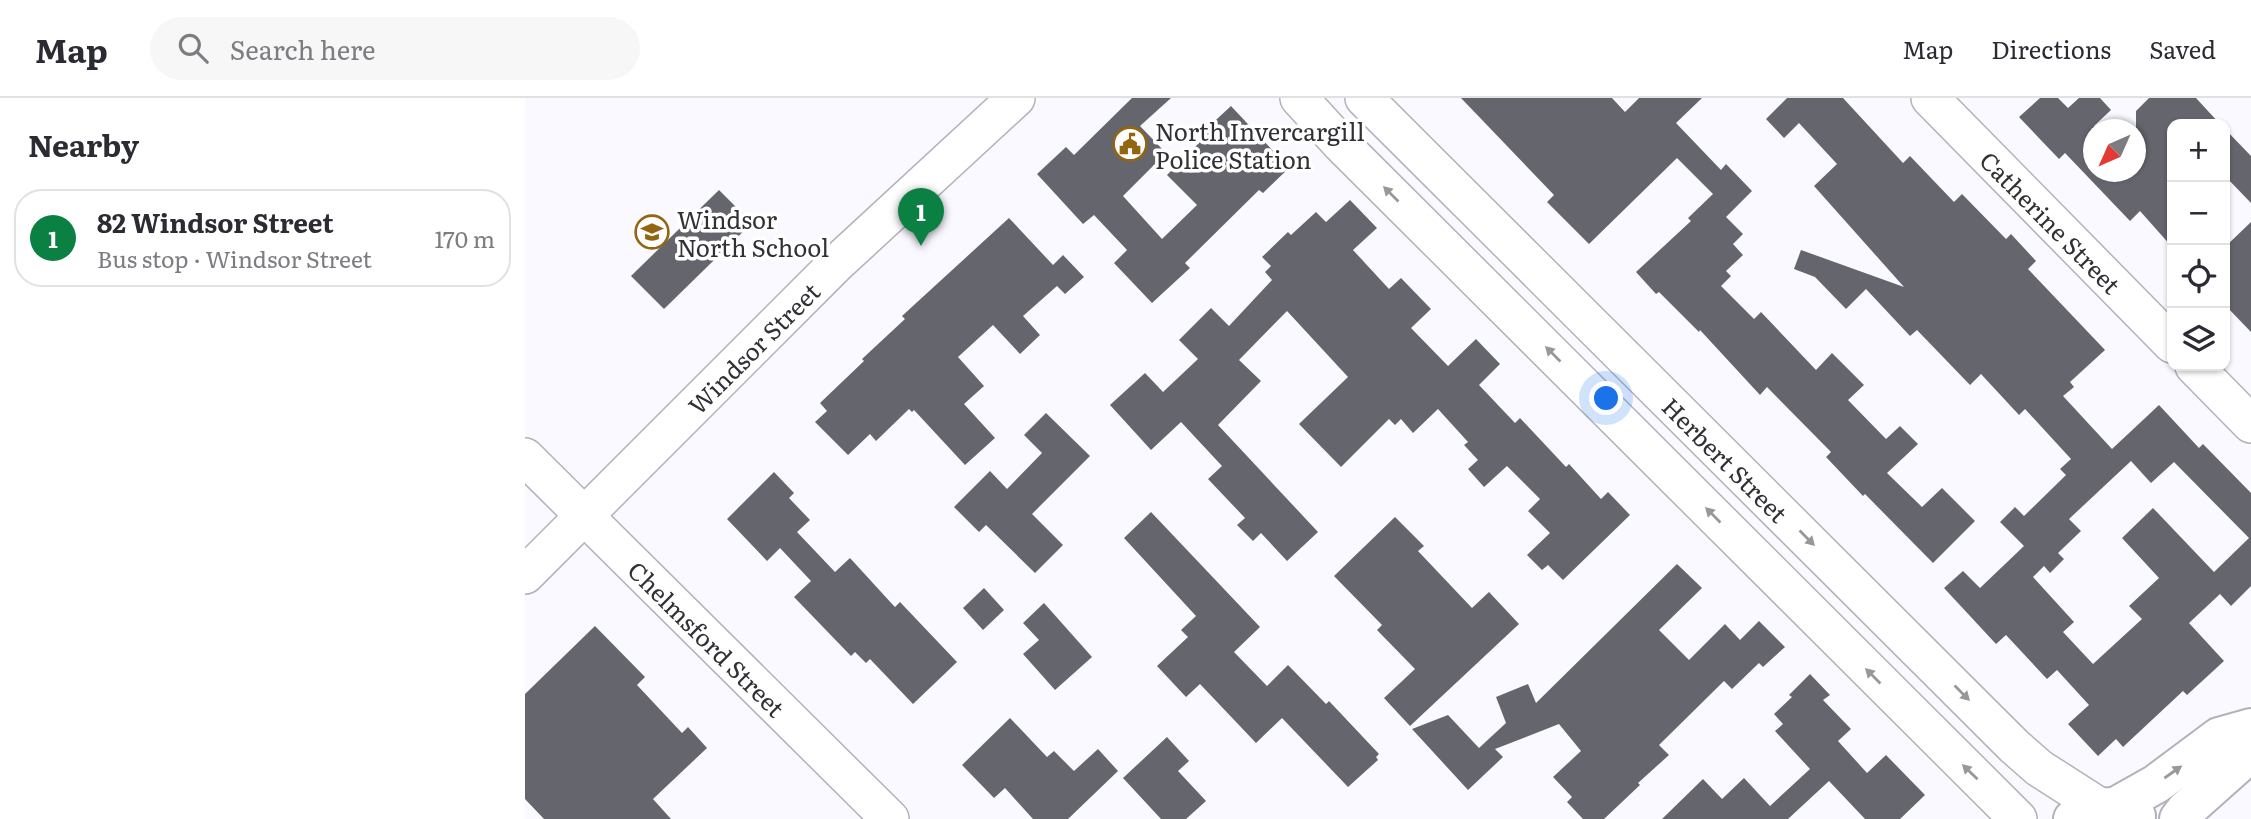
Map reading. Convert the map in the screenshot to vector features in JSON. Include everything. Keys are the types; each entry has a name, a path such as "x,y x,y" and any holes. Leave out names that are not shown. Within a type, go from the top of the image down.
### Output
{"main road":[{"path":"2107,813 2156,784 2219,737 2251,728"},
{"path":"2179,819 2241,761 2251,737"}],"street":[{"name":"Windsor Street","path":"525,575 835,265 1016,98"},
{"name":"Herbert Street","path":"1299,98 1341,144 2018,819"},
{"name":"Herbert Street","path":"1364,98 2014,746 2039,768 2107,813"},
{"name":"Catherine Street","path":"1930,98 2167,339"},
{"path":"2199,371 2251,424"},
{"path":"1610,410 1644,376"},
{"name":"Chelmsford Street","path":"525,457 890,819"}],"building":[{"path":"1132,98 1171,98 1140,126 1166,153 1123,196 1162,239 1197,205 1167,175 1207,135 1204,131 1231,106 1289,168 1263,193 1259,190 1185,263 1190,268 1152,303 1114,263 1127,250 1094,215 1083,224 1037,174 1066,147 1074,155"},
{"path":"1461,98 1612,98 1625,112 1639,98 1702,98 1676,123 1721,170 1726,164 1752,191 1726,217 1743,234 1733,244 1743,255 1726,271 1731,276 1721,286 1754,319 1761,312 1816,370 1832,353 1864,385 1848,400 1886,439 1900,426 1918,444 1887,473 1922,507 1942,488 1975,521 1933,563 1826,457 1831,452 1767,387 1760,395 1700,330 1699,332 1659,292 1656,294 1636,272 1691,221 1688,218 1713,194 1677,158 1589,244 1547,202 1554,195"},
{"path":"1787,98 1843,98 1903,163 1910,156 1954,202 1962,194 2006,239 2011,234 2036,261 2028,269 2105,350 2070,382 2074,387 2063,396 2112,449 2159,405 2199,448 2203,444 2251,493 2251,586 2231,606 2220,594 2189,623 2224,661 2187,695 2183,691 2123,747 2116,739 2098,756 2068,724 2089,705 2057,670 2047,679 2006,635 1996,644 1944,588 1963,571 1980,588 2024,546 2000,522 2015,507 2024,516 2066,475 2060,469 2071,459 2025,409 2019,415 1981,374 1970,385 1917,330 1910,336 1866,289 1846,309 1815,277 1794,269 1801,250 1904,287 1814,186 1837,164 1799,123 1784,138 1766,119","holes":["2131,461 2151,483 2174,462 2249,538 2214,572 2153,508 2122,538 2159,578 2129,606 2142,619 2093,664 2063,632 2074,622 2033,577 2044,566 2050,573 2064,559 2058,553 2081,531 2069,519"]},
{"path":"2040,98 2058,98 2068,108 2079,98 2100,98 2111,110 2101,119 2083,119 2083,172 2065,153 2059,159 2019,117"},
{"path":"2149,98 2196,98 2215,119 2167,119 2167,241 2140,211 2130,221 2093,182 2146,182 2146,119 2136,119 2136,111"},
{"path":"2230,134 2251,156 2251,203 2230,181"},
{"path":"719,190 752,223 664,309 631,276"},
{"path":"1350,200 1377,228 1353,250 1389,289 1401,278 1431,309 1411,328 1448,366 1476,339 1500,364 1479,385 1515,423 1520,418 1566,467 1569,464 1601,499 1608,492 1630,515 1563,580 1548,565 1542,570 1527,555 1550,533 1528,511 1540,499 1507,466 1484,487 1468,469 1478,460 1464,445 1468,442 1438,409 1413,433 1401,419 1395,425 1389,419 1341,467 1299,424 1348,377 1287,311 1239,360 1261,381 1218,425 1318,532 1287,561 1261,533 1253,541 1237,525 1245,518 1208,479 1222,466 1181,422 1151,450 1110,405 1145,373 1163,392 1198,359 1179,340 1211,308 1229,326 1272,280 1265,272 1271,266 1262,257 1288,232 1291,235 1316,212 1326,222"},
{"path":"1009,218 1053,265 1063,255 1084,277 1065,294 1057,286 1023,316 1040,335 1020,354 993,325 958,357 984,386 964,404 995,438 965,465 914,410 912,412 909,409 876,441 870,434 848,455 815,422 827,411 820,403 905,319 902,316"},
{"path":"2251,222 2251,332 2230,310 2230,242"},
{"path":"1046,413 1090,456 1032,514 1063,545 1035,573 986,525 979,532 954,507 990,471 1007,489 1042,453 1024,435"},
{"path":"774,472 794,493 789,498 810,520 797,532 835,572 850,558 895,607 900,602 957,662 913,704 870,659 866,663 855,652 851,656 794,597 811,581 780,548 767,561 727,519"},
{"path":"1151,512 1260,627 1234,652 1267,686 1288,665 1326,704 1329,701 1379,754 1376,757 1378,760 1348,787 1282,718 1256,743 1200,684 1186,697 1157,666 1188,637 1181,630 1196,616 1124,538"},
{"path":"1395,517 1424,546 1418,551 1472,608 1489,592 1519,624 1410,726 1384,698 1415,669 1377,630 1382,625 1334,576"},
{"path":"1677,564 1702,588 1659,630 1689,660 1725,624 1740,640 1759,621 1785,647 1763,667 1759,663 1732,689 1724,681 1659,745 1669,755 1604,819 1583,819 1567,802 1572,797 1553,777 1581,751 1559,724 1495,749 1503,757 1468,790 1412,729 1448,715 1479,748 1506,723 1496,697 1528,684 1536,703"},
{"path":"984,588 1004,610 983,630 963,608"},
{"path":"1044,603 1092,657 1055,690 1023,654 1039,640 1023,623"},
{"path":"595,626 645,677 637,685 682,733 688,727 707,748 653,799 671,819 544,819 525,799 525,694"},
{"path":"1810,674 1830,695 1823,700 1851,729 1838,741 1867,773 1886,755 1925,795 1900,819 1865,819 1829,781 1788,819 1662,819 1703,779 1722,799 1744,778 1770,806 1810,769 1775,731 1783,724 1774,714"},
{"path":"1010,718 1047,757 1054,751 1074,771 1098,749 1118,771 1068,819 1033,819 1005,788 994,798 962,765"},
{"path":"1167,737 1189,761 1178,771 1206,801 1186,819 1161,819 1123,778"}],"place":[{"name":"North Invercargill Police Station","path":"1130,144"},
{"name":"Windsor North School","path":"652,232"},
{"name":"82 Windsor Street","path":"921,246"}]}
